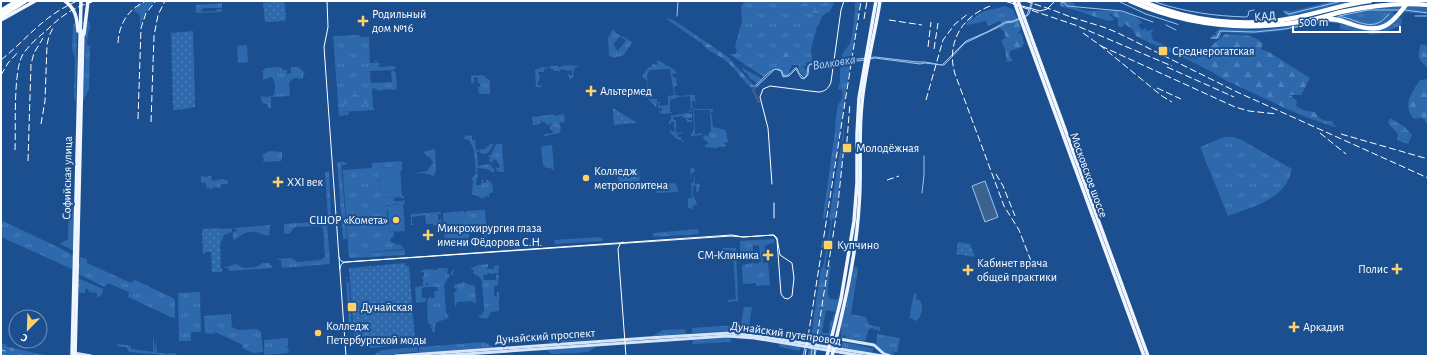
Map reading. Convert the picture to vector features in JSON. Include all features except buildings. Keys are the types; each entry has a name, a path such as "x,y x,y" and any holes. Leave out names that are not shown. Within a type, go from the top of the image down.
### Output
{"highway":[{"path":"1,11 17,1"},
{"path":"1,16 25,1"},
{"name":"КАД","path":"1130,1 1181,19 1224,26 1264,27 1307,21 1368,7 1397,4 1428,5"},
{"name":"КАД","path":"1141,1 1170,12 1194,18 1224,22 1256,23 1294,18 1370,1"},
{"path":"1307,21 1334,19 1373,29 1385,26 1395,20 1409,1"}],"main road":[{"path":"1,11 13,1"},
{"path":"1,20 35,1"},
{"path":"65,1 73,9 82,25"},
{"path":"81,43 82,1"},
{"path":"81,43 82,25 88,1"},
{"path":"868,57 876,1"},
{"path":"827,356 843,289 854,228 858,188 858,107 866,62 880,1"},
{"name":"Московское шоссе","path":"1014,1 1021,14"},
{"name":"Московское шоссе","path":"1019,2 1023,20 1145,356"},
{"name":"Софийская улица","path":"73,355 81,43"},
{"path":"832,356 846,297 851,266 859,207 858,188"},
{"name":"Дунайский путепровод","path":"697,336 742,334 849,352"},
{"name":"Дунайский проспект","path":"395,356 697,336"},
{"name":"Дунайский проспект","path":"436,356 697,336"},
{"path":"831,338 873,347 874,351 871,354"},
{"path":"836,339 874,345 884,354 890,356"},
{"path":"849,352 883,356"},
{"path":"849,352 863,356"},
{"path":"73,355 91,356"}],"green space":[{"path":"147,1 155,1 146,11 140,26 140,15 133,10 138,5"},
{"path":"285,1 285,21 265,22 263,3"},
{"path":"743,1 787,1 792,6 822,16 817,27 811,49 812,61 806,63 806,66 802,66 807,70 806,77 800,72 799,65 792,65 789,72 790,74 787,76 783,75 782,71 779,69 774,69 764,77 729,54 735,54 737,51 735,46 742,21 741,5 743,5"},
{"path":"787,1 831,1 834,3 830,11 822,16 792,6"},
{"path":"855,1 860,1 851,59 844,58 842,56 843,52 849,45 851,38 854,22"},
{"path":"1064,1 1071,1 1075,4 1075,6 1072,7 1086,11 1116,11 1137,17 1142,22 1138,25 1143,31 1144,27 1147,31 1154,29 1151,34 1153,40 1188,56 1193,56 1192,53 1209,48 1225,34 1246,35 1255,38 1263,44 1261,49 1269,52 1310,78 1301,95 1290,95 1297,101 1296,106 1303,110 1315,112 1320,118 1332,121 1338,128 1287,109 1225,80 1179,55 1177,56 1136,36 1133,30 1125,24 1121,28 1118,26 1118,19 1110,13 1109,15 1114,18 1113,20 1108,21 1060,6 1060,3"},
{"path":"1334,1 1340,1 1312,9 1343,1 1353,1 1289,16 1284,14 1283,10 1292,11"},
{"path":"222,3 222,8 204,8 201,10 202,12 222,9 221,12 196,13 196,5"},
{"path":"1005,6 1014,10 1015,15 988,26 986,21 967,25 966,23 971,17 973,19 982,12"},
{"path":"1414,6 1428,8 1428,14 1401,12 1403,16 1401,25 1385,32 1373,35 1369,35 1369,33 1340,29 1340,24 1330,22 1279,31 1250,34 1222,32 1219,39 1213,38 1212,35 1216,35 1216,33 1213,32 1216,32 1220,28 1253,30 1277,28 1327,19 1340,21 1363,29 1374,30 1388,26 1399,17 1402,20 1402,15 1397,11 1392,12 1397,16 1389,24 1373,28 1330,18 1370,8"},
{"path":"1015,15 1019,20 1021,29 1018,33 1021,34 1021,31 1024,43 1022,47 1010,51 1009,56 1013,61 1007,62 1005,49 1001,40 1006,38 1004,32 1000,28 1002,26 1000,20"},
{"path":"667,18 675,21 728,57 753,85 756,85 756,82 749,78 747,73 744,72 742,68 762,79 756,86 751,88 725,60 709,50 701,42"},
{"path":"76,21 88,21 90,23 87,45 90,46 89,89 83,101 86,25 77,24 76,102 74,97 75,59 72,48 73,25"},
{"path":"613,29 620,36 613,45 618,51 626,40 620,37 622,36 632,42 624,54 625,55 616,58 609,56 608,38"},
{"path":"193,31 195,107 174,110 171,33"},
{"path":"359,35 361,37 369,37 370,63 376,63 375,60 377,60 377,63 380,63 380,65 378,65 380,67 396,66 394,70 370,71 371,83 392,82 391,71 394,71 396,73 397,88 395,90 383,89 383,91 376,91 375,88 373,88 373,107 375,110 340,112 349,112 348,115 339,116 333,36"},
{"path":"1421,44 1428,46 1428,68 1419,58"},
{"path":"247,45 248,62 238,63 237,46"},
{"path":"793,51 799,53 802,52 805,54 802,60 796,61 793,59 786,62 780,59 780,53"},
{"path":"658,60 665,64 665,66 667,65 677,72 672,74 673,77 676,78 677,86 674,86 675,95 695,95 696,107 695,101 692,101 692,107 696,108 692,108 691,112 688,111 691,110 690,96 678,97 670,100 670,112 672,113 661,114 659,111 662,111 662,108 658,108 659,103 657,103 656,107 648,99 648,94 649,99 657,99 657,102 660,102 660,106 668,105 668,96 674,95 670,69 650,70 647,75 648,93 647,81 642,76 649,67 652,67 652,64 657,65 658,63 656,62"},
{"path":"844,60 851,60 825,219 823,218 835,124 838,104 842,96 842,90 838,89 840,69"},
{"path":"569,65 578,66 575,67 573,74 574,76 570,80 568,74 572,76 572,70 568,71 561,69 560,71 554,71 550,68 550,66 558,66 560,68 561,66"},
{"path":"281,67 283,70 287,70 287,74 291,73 291,67 298,67 305,73 303,75 303,79 294,78 289,82 290,96 271,97 271,109 267,106 268,104 262,102 261,96 268,97 274,95 274,82 273,78 271,77 263,80 264,76 262,71 264,71 265,68"},
{"path":"543,67 550,68 544,69 544,72 538,72 540,77 537,85 541,85 541,87 536,87 535,70"},
{"path":"483,75 490,81 490,94 479,94 478,87 480,87 480,83 478,83 477,77 474,77 474,83 471,83 471,76"},
{"path":"1428,79 1428,120 1426,124 1425,120 1421,118 1414,119 1410,114 1408,104 1411,95 1420,80"},
{"path":"359,83 359,87 357,89 366,94 368,104 366,105 363,102 353,103 350,100 345,106 344,96 353,90 350,84"},
{"path":"613,108 637,123 614,125"},
{"path":"694,109 713,109 711,112 713,127 726,130 728,142 724,144 727,146 717,148 705,147 705,145 708,144 707,141 704,140 703,136 706,135 708,137 708,134 711,131 710,110 694,110 695,134 702,133 702,135 691,136 694,129 693,111"},
{"path":"687,113 692,114 692,118 688,118 688,120 692,120 692,123 687,123 686,118 683,118 683,116 673,117 674,120 676,120 676,133 683,133 678,134 678,137 681,137 682,141 685,140 683,142 674,137 676,134 674,136 670,133 670,130 671,132 675,131 674,122 669,124 671,116 669,116"},
{"path":"564,114 565,122 559,123 561,126 560,133 544,136 545,134 553,133 552,130 550,130 550,125 542,122 541,119 541,124 533,125 532,117"},
{"path":"1390,118 1405,127 1412,135 1408,144 1397,140 1398,134 1388,123"},
{"path":"845,120 840,184 835,220 832,219 825,268 827,269 813,356 808,356 821,268 823,268 831,221 829,219"},
{"path":"465,135 472,136 472,140 475,140 476,150 485,149 490,144 494,144 488,153 481,154 480,151 477,152 478,166 489,164 495,170 493,173 487,169 477,168 478,178 476,179 476,185 481,185 482,180 484,180 483,183 486,183 486,179 492,183 493,192 489,194 489,197 486,196 484,198 480,198 472,194 473,180 471,179 476,174 474,150 469,140 464,139"},
{"path":"1224,137 1234,137 1242,140 1292,169 1289,180 1276,195 1258,205 1228,216 1200,147"},
{"path":"496,144 502,144 504,172 498,172 495,167 498,168 500,166 495,159 492,163 489,161 490,157 488,155 491,155"},
{"path":"552,145 554,170 546,168 543,165 541,147"},
{"path":"435,149 436,172 434,176 424,173 411,174 427,171 433,163 432,160 423,152"},
{"path":"270,151 282,152 282,160 263,162 264,159 262,155"},
{"path":"342,161 348,164 342,165"},
{"path":"402,161 402,171 400,171 400,167 379,168 381,198 404,196 403,199 401,197 394,198 394,201 404,200 405,204 386,205 389,232 394,232 394,236 390,241 398,245 400,244 404,249 355,253 405,250 405,255 349,258 342,167 343,170 372,168 372,163"},
{"path":"337,162 341,162 347,239 343,239"},
{"path":"690,164 691,168 694,168 695,171 691,174 691,181"},
{"path":"400,167 402,196 381,198 379,168"},
{"path":"639,171 639,185 641,185 641,189 633,188 619,190 618,172"},
{"path":"325,172 329,172 331,216 328,219"},
{"path":"695,173 694,183 696,185 696,183 700,185 699,191 696,192 696,186 693,186 692,194 697,205 693,205 693,209 688,208 688,198 692,198 691,183 694,182"},
{"path":"211,175 212,181 223,179 228,181 228,184 221,184 220,187 222,188 214,187 210,190 210,188 207,188 205,182 201,183 201,176 207,177"},
{"path":"674,183 677,186 678,192 656,193 656,187 658,184"},
{"path":"69,201 74,210 73,250 69,249 69,246 68,248 60,244 68,239"},
{"name":"СШОР «Комета»","path":"403,204 405,231 389,232 388,211 386,210 386,206"},
{"path":"485,210 487,243 483,244 482,231 469,232 469,244 462,245 466,211"},
{"path":"464,211 464,213 468,211 469,244 445,246 443,213"},
{"path":"441,212 441,214 438,214 438,220 441,220 441,216 442,224 440,225 426,224 425,215 412,217 412,223 414,225 411,225 411,214"},
{"path":"1,220 68,252 73,256 72,269 1,237"},
{"path":"327,221 330,264 282,268 281,260 277,259 291,258 298,262 321,260 325,257 323,229 321,226 295,227 289,234 286,234 284,233 284,224"},
{"path":"271,225 269,235 249,232 235,240 233,239 233,232 237,231 237,229 232,228"},
{"path":"220,228 222,272 212,272 211,252 205,252 205,254 203,254 202,229"},
{"path":"232,228 232,232 224,235 220,244 220,229"},
{"path":"698,229 699,234 653,237 653,233"},
{"path":"599,237 603,239 602,241 555,244 554,240"},
{"path":"774,239 774,243 765,245 763,255 763,263 768,263 770,285 756,286 756,283 743,284 742,265 753,263 758,264 761,262 759,246 753,245 753,251 742,252 740,250 740,241"},
{"path":"958,242 970,244 975,257 956,254"},
{"path":"723,248 736,248 738,301 729,302 727,300 736,299 733,255 732,250 724,250 722,255"},
{"path":"80,257 87,259 87,263 131,283 135,280 173,298 175,300 175,317 173,318 128,297 129,292 108,283 105,287 78,274"},
{"path":"263,263 269,263 272,268 229,271 228,268 223,268 236,264 244,268 256,267"},
{"path":"405,263 406,266 409,266 415,340 409,341 410,344 370,348 369,336 354,337 349,268"},
{"path":"488,264 487,269 494,269 494,266 499,265 498,273 495,274 497,271 494,274 488,273 487,275 483,275 484,280 496,280 496,275 499,275 498,285 494,286 494,296 497,298 497,292 499,292 499,311 491,312 487,319 482,319 478,316 484,311 482,281 473,273 473,270 470,269 478,265"},
{"path":"829,265 831,265 828,282 828,295 829,298 836,300 838,299 838,293 839,299 835,312 826,310 822,331 823,333 829,333 830,321 832,321 834,313 835,314 827,345 816,343"},
{"path":"853,267 844,316 854,267 857,267 858,269 851,314 866,317 869,325 880,327 880,331 871,328 869,329 865,341 845,338 846,336 844,335 843,338 841,330 844,317 839,332"},
{"path":"438,268 448,268 447,274 451,275 444,285 446,312 449,318 437,322 435,326 435,333 432,332 432,328 429,328 431,327 431,324 428,324 427,301 429,297 435,297 434,291 438,291 437,287 427,287 421,289 421,295 423,298 427,298 425,302 416,303 415,287 423,286 422,277 424,276 424,272 421,272 421,269 422,271 425,269 437,270"},
{"path":"454,269 453,274 456,274 451,275 452,270"},
{"path":"346,277 347,282 349,282 351,336 349,327"},
{"path":"78,278 103,289 102,294 97,297 97,293 89,292 87,288 85,293 79,293"},
{"path":"465,282 475,286 476,303 474,303 474,306 473,301 470,301 470,304 469,301 466,301 466,305 465,301 457,302 455,307 454,292 456,292 457,289 454,288 454,285"},
{"path":"200,292 201,332 191,332 191,341 179,341 178,293"},
{"path":"914,293 917,294 916,299 920,300 922,309 921,315 915,321 911,318 909,319"},
{"path":"744,307 752,307 749,326 741,324"},
{"path":"231,314 232,327 238,330 257,329 261,332 263,352 253,353 242,348 243,345 215,332 214,334 205,333 204,316"},
{"path":"733,326 732,331 692,333 692,328"},
{"path":"663,330 685,330 686,334 652,336"},
{"path":"781,330 786,331 786,334 802,337 800,351 779,347"},
{"path":"153,331 155,353 156,338 157,353 176,353 177,356 129,352 126,347 116,346 118,344 131,346 131,349 153,352"},
{"path":"877,334 900,338 897,353 891,351 894,353 894,356 886,355 876,345"},
{"path":"588,335 596,339 553,343 546,342 554,338"},
{"path":"288,338 287,348 289,353 264,355 264,340"},
{"path":"723,338 731,339 731,342 692,344 693,340"},
{"path":"484,342 493,347 419,353 419,347"},
{"path":"842,342 871,347 856,345 870,348 870,352 849,349 848,355 852,356 836,356 835,354 839,355 840,346 837,346 843,343"},
{"path":"1,343 5,344 8,349 17,349 49,356 1,356"},
{"path":"418,347 418,352 374,355 381,350"},
{"path":"596,347 588,352 577,353 552,354 547,351 554,349"},
{"path":"871,347 873,348 873,351 870,353"}],"shaded area":[{"path":"1033,1 1027,16 1013,22 1005,23 1003,25 965,43 944,65 942,65 966,41 1005,22 1013,21 1027,15"},
{"path":"875,57 942,65 925,63 920,64 875,58 858,61 848,59"},
{"path":"841,59 848,59 837,61 822,67 819,67 819,63 809,65 820,62 822,66"},
{"path":"809,65 808,75 804,79 801,78 796,69 789,76 783,77 781,71 776,69 782,71 783,75 786,76 797,68 799,73 804,78 807,75"},
{"path":"774,70 754,89 753,88 766,75"},
{"path":"985,181 998,217 985,222 972,186"}],"waterway":[{"path":"677,16 678,1"},
{"path":"1118,1 1146,14 1178,25"},
{"path":"1285,12 1289,14 1342,1"},
{"path":"1061,2 1065,3 1067,6 1122,11 1153,22"},
{"path":"1155,2 1189,11 1222,16 1246,17 1248,16 1249,11 1254,10"},
{"path":"1339,16 1368,10 1400,10"},
{"path":"1405,10 1428,13"},
{"path":"1338,17 1344,17 1369,25 1382,21 1389,14"},
{"path":"1415,16 1428,16"},
{"path":"1211,38 1217,38 1220,31 1255,32 1285,29 1326,21"},
{"path":"1329,21 1337,22"},
{"path":"1166,25 1176,30"},
{"path":"755,87 753,90 759,102"},
{"path":"922,193 924,156"},
{"path":"803,356 805,347"},
{"path":"811,356 812,349"},
{"path":"1,350 5,351"},
{"path":"815,356 816,350"}],"tram line":[{"path":"327,1 328,27 324,47 346,356"},
{"path":"772,184 768,128 760,97 763,89 770,86 818,92 828,88 831,82 841,10 844,1"},
{"path":"1004,1 1040,11 1047,9 1055,1"},
{"path":"774,203 774,218"},
{"path":"339,257 340,260 344,262 346,262 731,236 743,237 773,235 775,237 777,240 781,294 784,298 788,299 792,296 794,278 792,263 780,255 777,238 774,235 743,237 732,235 344,262 341,264 340,269"},
{"path":"623,242 620,244 618,249 626,356"}],"railway":[{"path":"118,43 120,30 129,13 134,8 146,1"},
{"path":"138,119 141,28 146,13 156,1"},
{"path":"151,122 154,36 158,15 165,1"},
{"path":"805,356 861,1"},
{"path":"864,19 867,1"},
{"path":"1025,1 1076,19"},
{"path":"1,60 44,21 53,14 75,2"},
{"path":"15,150 16,88 19,64 22,56 34,41 63,16 79,6 92,2"},
{"path":"1013,4 1075,25 1172,66"},
{"path":"990,6 971,17 958,33 954,42 953,63 955,74 1004,206 1019,230 1033,266"},
{"path":"926,100 943,40 955,24 969,13"},
{"path":"1071,17 1116,32 1237,92 1428,178"},
{"path":"889,20 922,25"},
{"path":"928,47 931,22"},
{"path":"934,49 938,23"},
{"path":"41,124 45,101 47,45 49,36 54,26"},
{"path":"1083,33 1162,96 1172,102"},
{"path":"28,161 31,64 34,53 43,38"},
{"path":"1101,46 1235,107 1249,111 1277,114"},
{"path":"1,75 8,63 19,51"},
{"path":"1167,67 1234,97"},
{"path":"1157,88 1181,99"},
{"path":"846,153 850,103"},
{"path":"1320,133 1346,154"},
{"path":"1341,134 1428,159"},
{"path":"814,356 838,204 844,146"},
{"path":"996,174 1003,186 1015,216"},
{"path":"887,180 899,176"}],"place":[{"name":"Родильный дом №16","path":"363,21"},
{"name":"Среднерогатская","path":"1163,51"},
{"name":"Альтермед","path":"591,91"},
{"name":"Молодёжная","path":"847,148"},
{"name":"Колледж метрополитена","path":"586,178"},
{"name":"XXI век","path":"278,182"},
{"name":"СШОР «Комета»","path":"396,220"},
{"name":"Микрохирургия глаза имени Фёдорова С.Н.","path":"428,235"},
{"name":"Купчино","path":"828,245"},
{"name":"СМ-Клиника","path":"768,255"},
{"name":"Полис","path":"1397,269"},
{"name":"Кабинет врача общей практики","path":"968,270"},
{"name":"Дунайская","path":"352,307"},
{"name":"Аркадия","path":"1294,327"},
{"name":"Колледж Петербургской моды","path":"318,333"}],"water label":[{"name":"Волковка","path":"834,63"}]}
